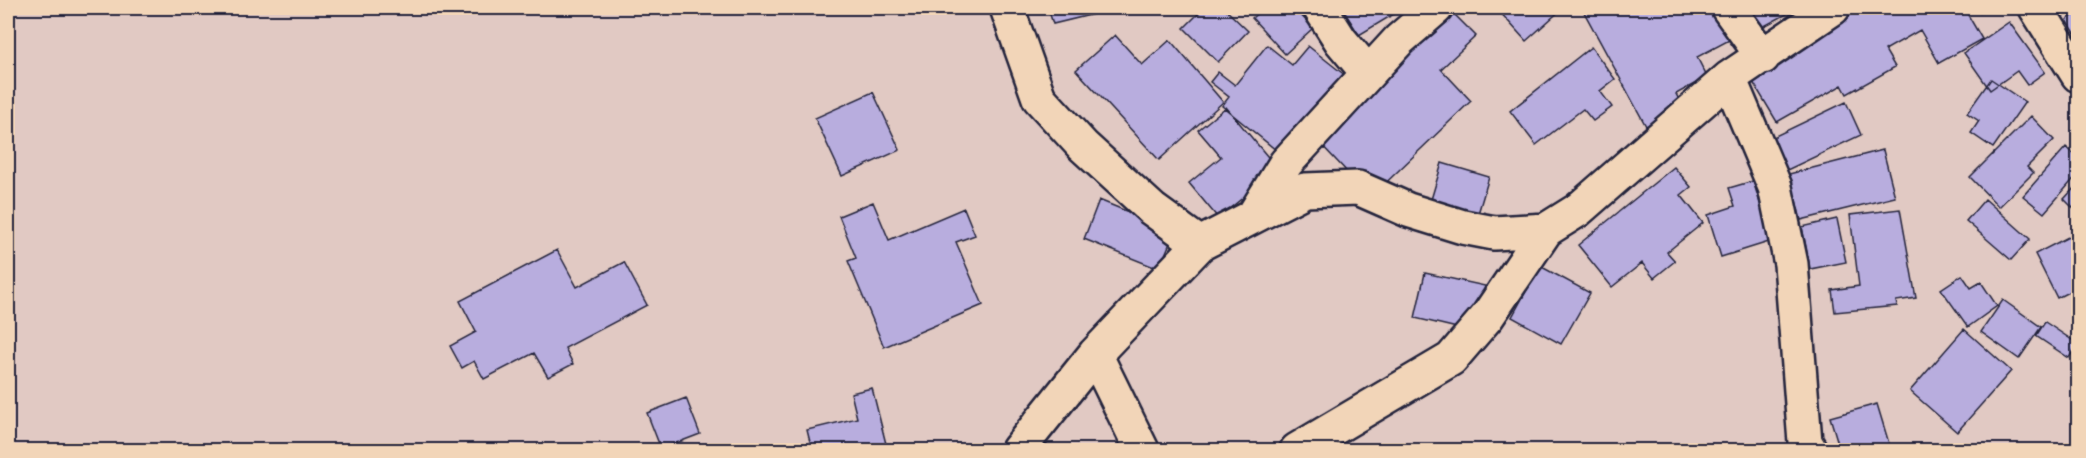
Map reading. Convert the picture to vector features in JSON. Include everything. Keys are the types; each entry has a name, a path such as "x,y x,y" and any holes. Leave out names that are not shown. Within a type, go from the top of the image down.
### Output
{"street":[{"path":"1007,8 1039,98 1083,146 1143,201 1200,244"},
{"path":"1320,8 1341,41 1368,73"},
{"path":"1254,215 1286,163 1368,73 1436,8"},
{"path":"1728,8 1763,57"},
{"path":"1297,450 1451,359 1487,317 1546,230 1578,210 1730,78 1833,8"},
{"path":"2046,11 2079,75"},
{"path":"1730,78 1777,198 1791,264 1805,442 1810,450"},
{"path":"1018,450 1095,354 1200,244 1305,190 1358,188 1408,210 1463,227 1494,233 1546,230"},
{"path":"1095,354 1142,450"}],"building":[{"path":"1048,8 1119,8 1053,24"},
{"path":"1119,8 1138,8 1120,12"},
{"path":"1204,8 1224,8 1248,31 1218,62 1184,28"},
{"path":"1263,8 1294,8 1313,28 1285,54 1252,18"},
{"path":"1342,8 1404,8 1359,35"},
{"path":"1503,8 1563,8 1526,41 1499,11"},
{"path":"1592,8 1722,8 1737,36 1697,57 1707,77 1676,94 1683,107 1646,126 1584,12"},
{"path":"1744,8 1798,8 1757,30"},
{"path":"1860,8 1964,8 1982,39 1939,63 1920,30 1885,50 1895,67 1847,94 1842,85 1777,122 1747,72"},
{"path":"1976,8 1989,8 1980,13"},
{"path":"1452,12 1476,36 1441,69 1471,101 1371,197 1317,140"},
{"path":"2078,12 2078,38 2067,20"},
{"path":"2009,22 2045,72 2027,85 2017,71 1990,90 1964,53"},
{"path":"1115,35 1142,65 1170,40 1223,102 1159,160 1076,70"},
{"path":"1267,45 1292,65 1308,46 1346,76 1282,155 1222,106 1229,97 1210,82 1218,72 1235,85"},
{"path":"1591,47 1615,79 1600,91 1612,107 1593,121 1583,109 1536,145 1510,111"},
{"path":"1991,79 2025,102 1993,148 1971,133 1979,121 1967,113"},
{"path":"873,92 900,150 842,176 815,118"},
{"path":"1846,102 1861,135 1787,170 1771,138"},
{"path":"1226,107 1278,169 1218,218 1189,183 1221,157 1198,130"},
{"path":"2031,116 2054,140 2027,167 2033,173 1999,207 1970,177"},
{"path":"2066,147 2078,157 2078,174 2044,213 2023,196"},
{"path":"1883,150 1895,197 1801,220 1789,174"},
{"path":"1442,163 1489,177 1474,227 1427,213"},
{"path":"1674,167 1691,187 1681,195 1703,223 1667,252 1675,261 1654,278 1642,263 1612,287 1578,245"},
{"path":"1753,181 1772,241 1721,257 1708,215 1735,206 1729,188"},
{"path":"2078,184 2078,213 2064,199"},
{"path":"1985,199 2030,239 2011,260 1966,221"},
{"path":"1099,200 1175,231 1159,269 1084,239"},
{"path":"873,202 889,240 964,208 975,235 956,242 983,305 884,347 848,261 856,258 839,216"},
{"path":"1900,209 1916,298 1896,301 1897,306 1835,312 1832,290 1859,286 1850,215"},
{"path":"1837,219 1846,262 1810,269 1802,227"},
{"path":"2078,232 2078,287 2057,298 2035,254"},
{"path":"557,250 577,287 624,262 647,305 565,348 573,364 548,377 534,353 484,379 474,361 462,368 450,346 476,332 460,301"},
{"path":"1540,266 1590,293 1561,344 1512,317"},
{"path":"1425,273 1485,286 1474,332 1415,318"},
{"path":"1962,275 1971,288 1981,282 1997,306 1968,327 1941,289"},
{"path":"2003,300 2041,327 2019,359 1981,332"},
{"path":"2045,322 2078,344 2069,358 2036,336"},
{"path":"1964,329 2011,371 1957,432 1910,391"},
{"path":"872,388 887,448 812,450 807,430 857,418 851,393"},
{"path":"686,398 700,434 661,449 647,413"},
{"path":"1877,404 1891,450 1840,450 1830,417"}]}
